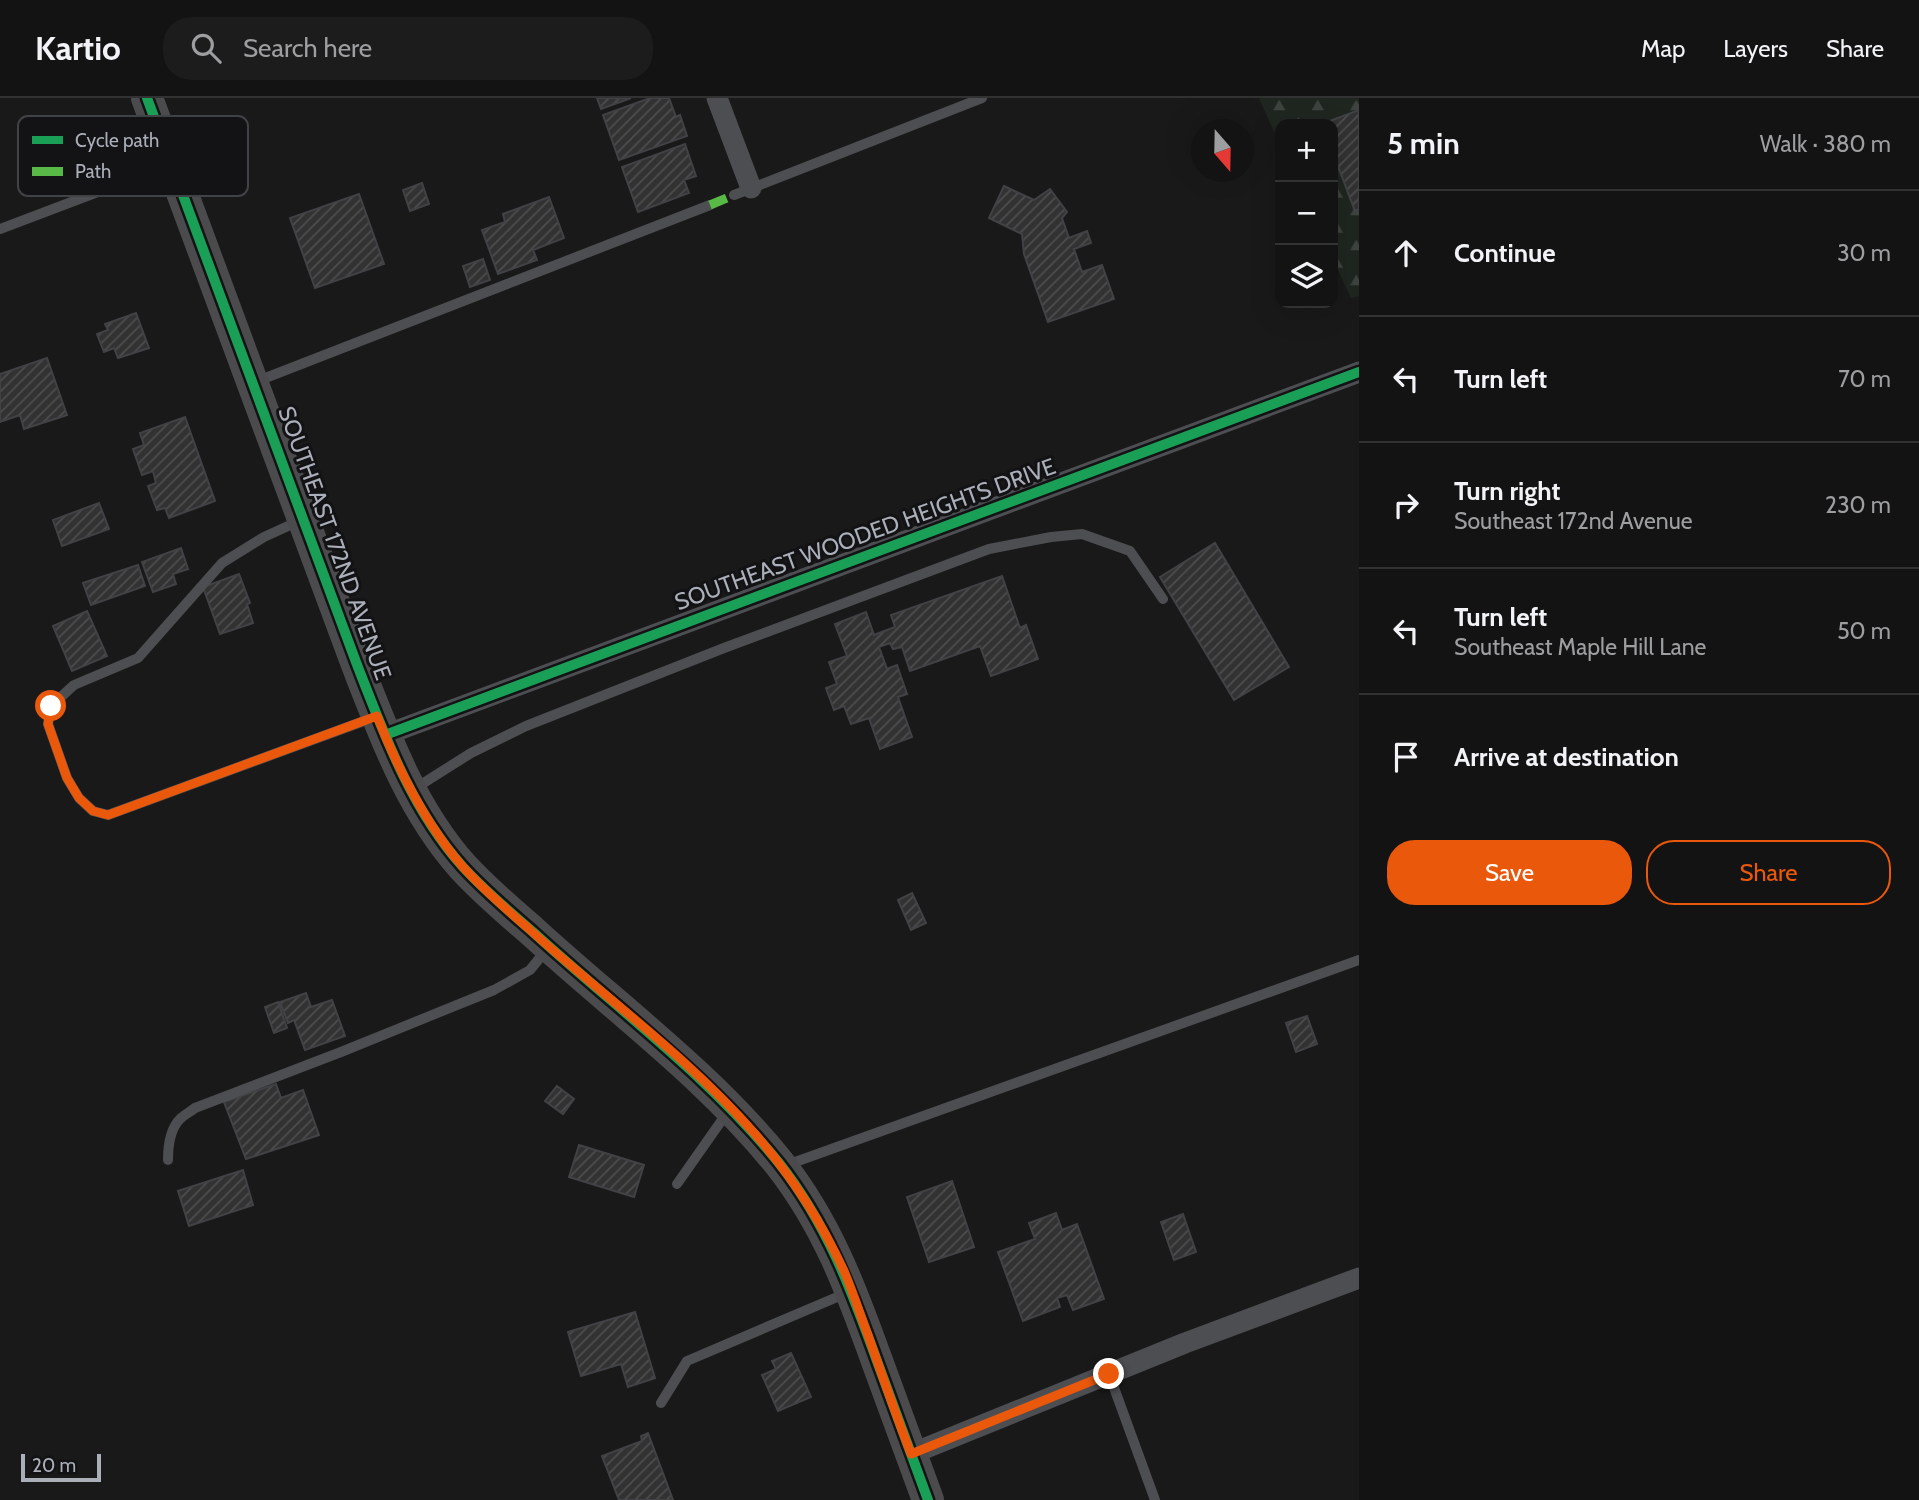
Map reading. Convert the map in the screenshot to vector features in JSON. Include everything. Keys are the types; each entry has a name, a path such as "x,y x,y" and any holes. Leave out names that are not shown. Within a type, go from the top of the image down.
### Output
{"main road":[{"name":"SOUTHEAST 172ND AVENUE","path":"147,98 154,116"},
{"name":"SOUTHEAST 172ND AVENUE","path":"183,196 381,726 411,790 462,866 549,947 678,1057 731,1108 781,1167 810,1207 844,1271 928,1500"}],"street":[{"path":"717,98 742,192"},
{"name":"SOUTHEAST WOODED HEIGHTS DRIVE","path":"381,726 1359,372"},
{"path":"911,1454 1185,1343 1359,1278"}],"lane":[{"path":"742,192 982,98"},
{"path":"0,229 87,196"},
{"path":"253,383 710,205"},
{"path":"303,519 264,537 222,563 138,658 74,685 51,706 48,724 58,755 79,798 93,811 108,815 381,726"},
{"path":"411,790 471,753 526,726 724,648 989,549 1082,534 1130,551 1163,599"},
{"path":"168,1160 168,1148 179,1119 195,1108 494,990 530,970 549,947"},
{"path":"781,1167 1359,960"},
{"path":"677,1185 731,1108"},
{"path":"661,1403 687,1361 851,1290"},
{"path":"1109,1374 1155,1500"}],"green space":[{"path":"1259,98 1359,98 1359,296 1351,298 1338,270 1338,119 1275,119 1275,134"}],"building":[{"path":"597,98 631,98 601,109"},
{"path":"650,98 669,98 676,117 680,115 687,136 619,160 603,115"},
{"path":"1359,110 1359,209 1355,211 1338,166 1338,119 1335,119"},
{"path":"685,144 696,176 684,180 689,193 638,212 622,167"},
{"path":"422,183 429,204 410,211 403,190"},
{"path":"1004,186 1034,200 1050,189 1067,212 1062,218 1069,238 1087,231 1091,243 1074,249 1082,272 1102,265 1114,299 1048,322 1024,254 1022,234 989,218"},
{"path":"359,194 384,264 315,288 290,218"},
{"path":"549,197 564,238 533,250 537,260 498,274 482,230 505,222 503,214"},
{"path":"483,259 490,280 470,287 463,266"},
{"path":"136,313 149,348 118,358 114,348 104,352 97,334 108,330 105,324"},
{"path":"47,358 67,415 24,429 20,415 0,422 0,374"},
{"path":"185,417 215,501 169,518 165,508 157,510 148,486 156,483 153,471 142,475 133,449 144,445 140,433"},
{"path":"99,503 109,529 62,546 53,520"},
{"path":"1215,543 1289,667 1234,700 1160,577"},
{"path":"181,548 188,569 173,574 176,584 153,592 142,562"},
{"path":"138,565 145,586 91,605 83,583"},
{"path":"239,574 250,603 247,604 253,623 220,634 203,587"},
{"path":"1002,576 1020,628 1026,625 1038,659 991,676 980,646 910,671 902,647 893,649 890,643 879,647 887,669 897,665 907,694 898,697 912,737 880,749 869,718 851,724 844,706 834,710 826,688 837,684 829,662 847,656 835,624 866,612 874,635 895,627 891,615"},
{"path":"87,611 107,656 72,671 53,626"},
{"path":"912,893 926,923 911,930 898,900"},
{"path":"306,993 311,1007 332,1000 345,1036 305,1050 294,1020 288,1023 280,1002"},
{"path":"278,1002 287,1028 274,1033 265,1007"},
{"path":"1307,1016 1317,1044 1296,1052 1286,1023"},
{"path":"276,1084 281,1098 303,1090 319,1135 246,1159 224,1102"},
{"path":"557,1086 574,1099 563,1114 545,1101"},
{"path":"579,1145 644,1165 634,1197 569,1177"},
{"path":"243,1170 253,1205 189,1226 178,1191"},
{"path":"952,1181 974,1247 929,1262 907,1197"},
{"path":"1056,1213 1062,1230 1077,1224 1104,1299 1073,1310 1067,1295 1057,1298 1060,1307 1023,1321 998,1252 1035,1239 1029,1223"},
{"path":"1183,1214 1196,1252 1174,1260 1161,1222"},
{"path":"635,1312 655,1378 628,1387 621,1364 581,1376 568,1332"},
{"path":"791,1353 811,1397 778,1411 762,1375 776,1369 772,1361"},
{"path":"648,1433 673,1500 619,1500 602,1456 642,1441 641,1436"}],"marked path":[{"path":"710,205 734,195"}],"cycle path":[{"path":"147,98 154,116"},
{"path":"183,196 356,662 400,770 428,821 471,876 722,1100 779,1163 796,1186 824,1233 847,1283 928,1500"},
{"path":"385,735 1359,372"}],"route":[{"path":"51,706 48,724 67,778 79,798 93,811 108,815 377,716 416,799 462,866 549,947 678,1057 731,1108 781,1167 810,1207 844,1271 911,1454 1109,1374"}]}
